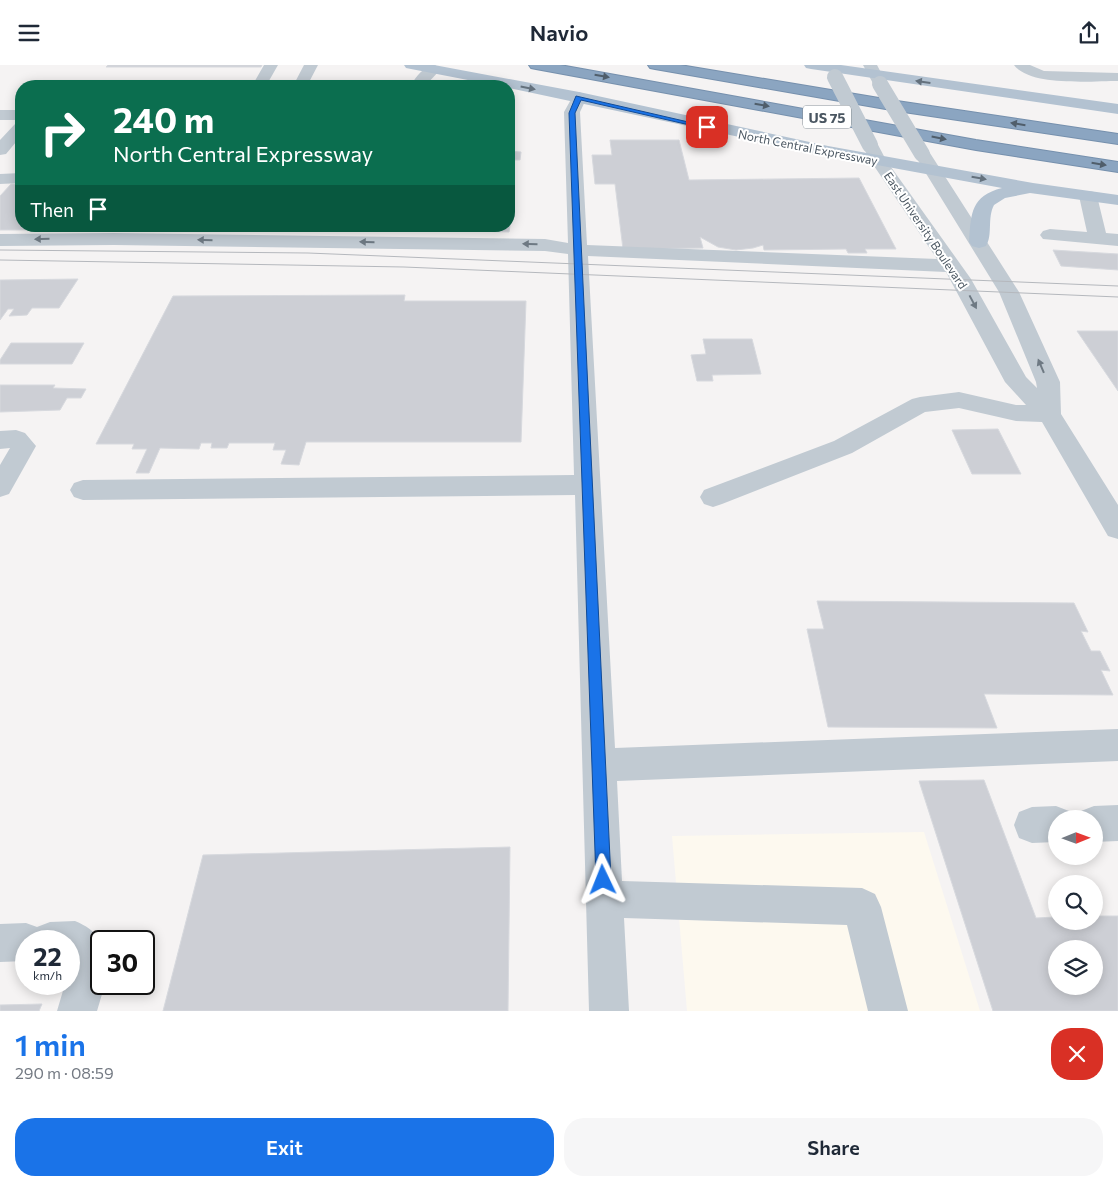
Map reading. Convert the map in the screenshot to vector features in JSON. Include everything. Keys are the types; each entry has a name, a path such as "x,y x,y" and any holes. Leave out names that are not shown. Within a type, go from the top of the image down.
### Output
{"highway":[{"name":"US 75","path":"536,65 976,145 1118,167"},
{"name":"US 75","path":"656,65 1118,139"},
{"path":"1066,132 1118,132"}],"main road":[{"name":"North Central Expressway","path":"411,65 491,80"},
{"path":"811,65 831,70 1118,109"},
{"name":"North Central Expressway","path":"515,85 579,97 734,133 874,152 931,170 1033,188 1118,200"},
{"path":"979,242 981,209 989,198 997,194 1033,188"}],"street":[{"path":"262,80 270,65"},
{"path":"303,80 311,65"},
{"path":"1021,65 1028,71 1044,75 1118,77"},
{"path":"421,80 434,69"},
{"name":"East University Boulevard","path":"831,70 874,152 952,265 1017,382 1050,414 1118,528"},
{"path":"64,80 72,71"},
{"name":"East University Boulevard","path":"876,75 931,170 1010,292 1048,382 1050,414"},
{"path":"579,97 572,113 609,1011"},
{"path":"0,115 15,115"},
{"path":"0,150 15,134"},
{"path":"0,179 15,178"},
{"path":"1088,196 1098,238"},
{"path":"0,240 179,233 545,245 578,250 952,265"},
{"path":"1050,235 1118,240"},
{"path":"712,497 843,447 920,405 959,400 1016,413 1050,414"},
{"path":"0,440 16,439 24,446 0,487"},
{"path":"83,490 587,485"},
{"path":"599,765 1118,745"},
{"path":"1103,824 1118,823"},
{"path":"604,899 862,907 888,1011"},
{"path":"0,943 15,942"},
{"path":"76,1011 92,961 80,946"}],"shaded area":[{"path":"924,832 980,1011 687,1011 672,836"}],"building":[{"path":"108,65 262,65 261,67 106,67"},
{"path":"610,140 679,140 689,180 859,178 896,249 865,249 867,253 848,253 846,249 764,250 763,245 736,250 718,247 700,237 703,248 623,249 615,184 595,184 592,155 612,155"},
{"path":"515,152 521,152 520,160 515,160"},
{"path":"11,184 15,184 15,230 0,230 0,196"},
{"path":"1053,250 1118,254 1118,270 1061,266"},
{"path":"78,279 59,308 32,308 27,315 9,316 14,309 8,309 0,320 0,280"},
{"path":"405,295 404,301 526,301 521,442 306,442 299,465 281,464 286,450 273,450 275,443 229,443 227,448 211,448 212,443 201,443 199,449 160,448 149,473 136,473 147,449 132,449 134,444 96,444 173,296"},
{"path":"1077,331 1118,331 1118,391"},
{"path":"703,339 752,339 761,374 712,375 713,381 697,381 691,355 706,354"},
{"path":"11,343 84,343 72,364 0,364 0,360"},
{"path":"0,385 55,385 53,388 86,389 81,398 67,398 60,410 0,412"},
{"path":"998,429 1021,474 972,474 952,430"},
{"path":"817,601 1074,603 1088,632 1081,631 1091,651 1100,651 1110,671 1101,670 1113,695 984,694 997,728 828,727 807,629 824,629"},
{"path":"984,780 1036,918 1048,917 1048,930 1103,930 1103,916 1118,916 1118,1011 993,1011 919,781"},
{"path":"510,847 508,1011 163,1011 203,855"},
{"path":"42,1004 39,1011 0,1011 0,1005"}],"tram line":[{"path":"0,250 308,253 1118,286"},
{"path":"0,260 404,267 1118,297"}],"route":[{"path":"603,880 572,113 579,97 707,127"}]}
